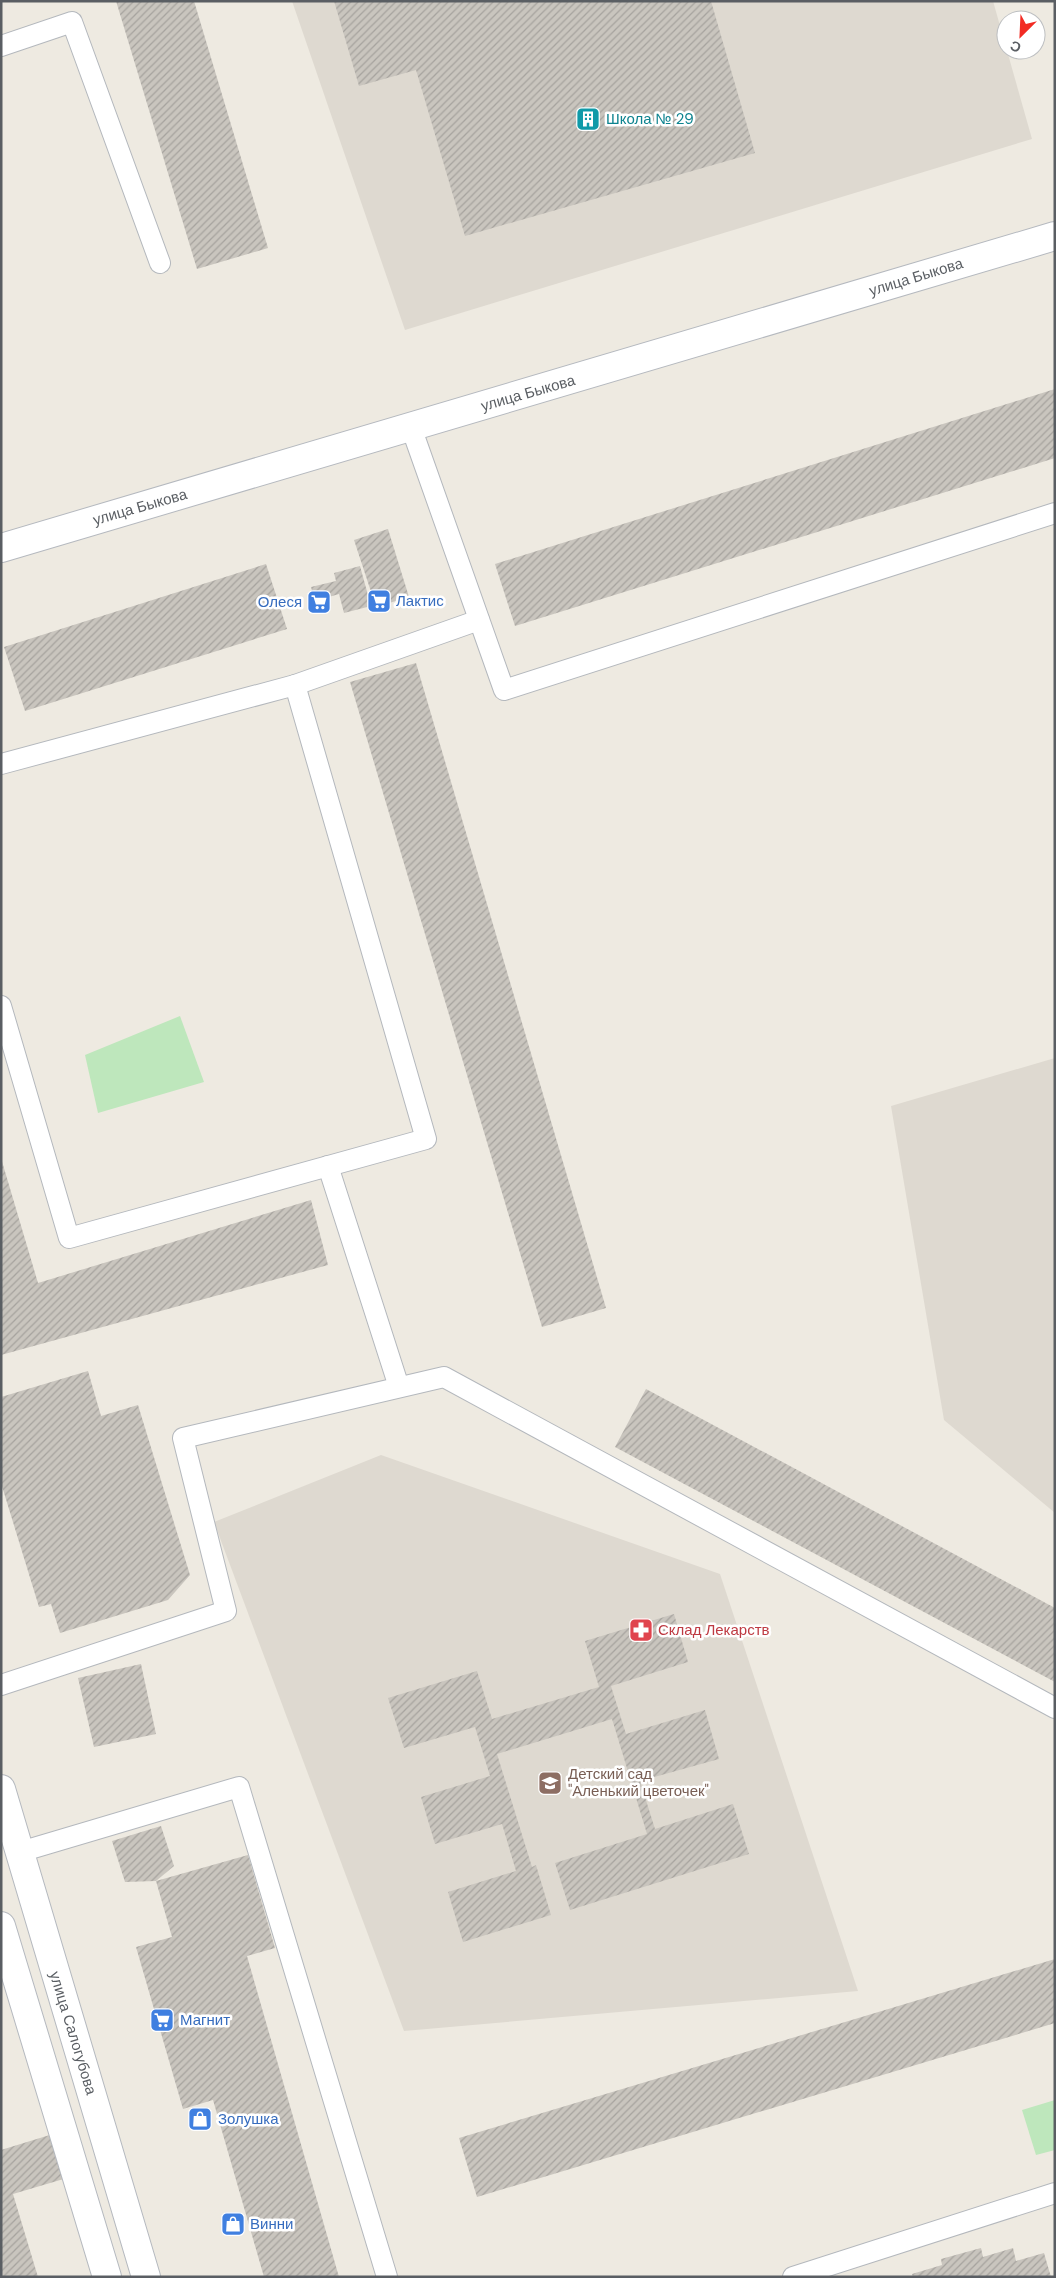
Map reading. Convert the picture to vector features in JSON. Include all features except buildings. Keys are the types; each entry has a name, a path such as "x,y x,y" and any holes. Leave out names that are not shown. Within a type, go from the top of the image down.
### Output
{"street":[{"name":"улица Быкова","path":"1,548 1055,236"},
{"name":"улица Салогубова","path":"1,1789 146,2277"},
{"path":"1,1926 107,2277"}],"lane":[{"path":"1,46 72,22 160,263"},
{"path":"411,427 504,690 1055,513"},
{"path":"1,764 295,685 479,620"},
{"path":"1,1006 70,1238 426,1138 295,685"},
{"path":"328,1166 399,1387"},
{"path":"1,1685 226,1611 184,1438 444,1377 1055,1708"},
{"path":"20,1852 239,1786 387,2277"},
{"path":"793,2277 1055,2193"}],"shaded area":[{"path":"292,1 993,1 996,12 996,60 1010,60 1032,139 405,330"},
{"path":"1055,1058 1055,1513 944,1420 891,1106"},
{"name":"Детский сад \"Аленький цветочек\"","path":"381,1455 720,1574 858,1991 404,2031 214,1522"}],"green space":[{"path":"180,1016 204,1082 98,1113 85,1055"},
{"path":"1055,2100 1055,2150 1036,2155 1022,2110"}],"place":[{"name":"Школа № 29","path":"588,119"},
{"name":"Лактис","path":"379,601"},
{"name":"Олеся","path":"319,602"},
{"name":"Склад Лекарств","path":"641,1630"},
{"name":"Детский сад \"Аленький цветочек\"","path":"550,1783"},
{"name":"Магнит","path":"162,2020"},
{"name":"Золушка","path":"200,2119"},
{"name":"Винни","path":"233,2224"}]}
